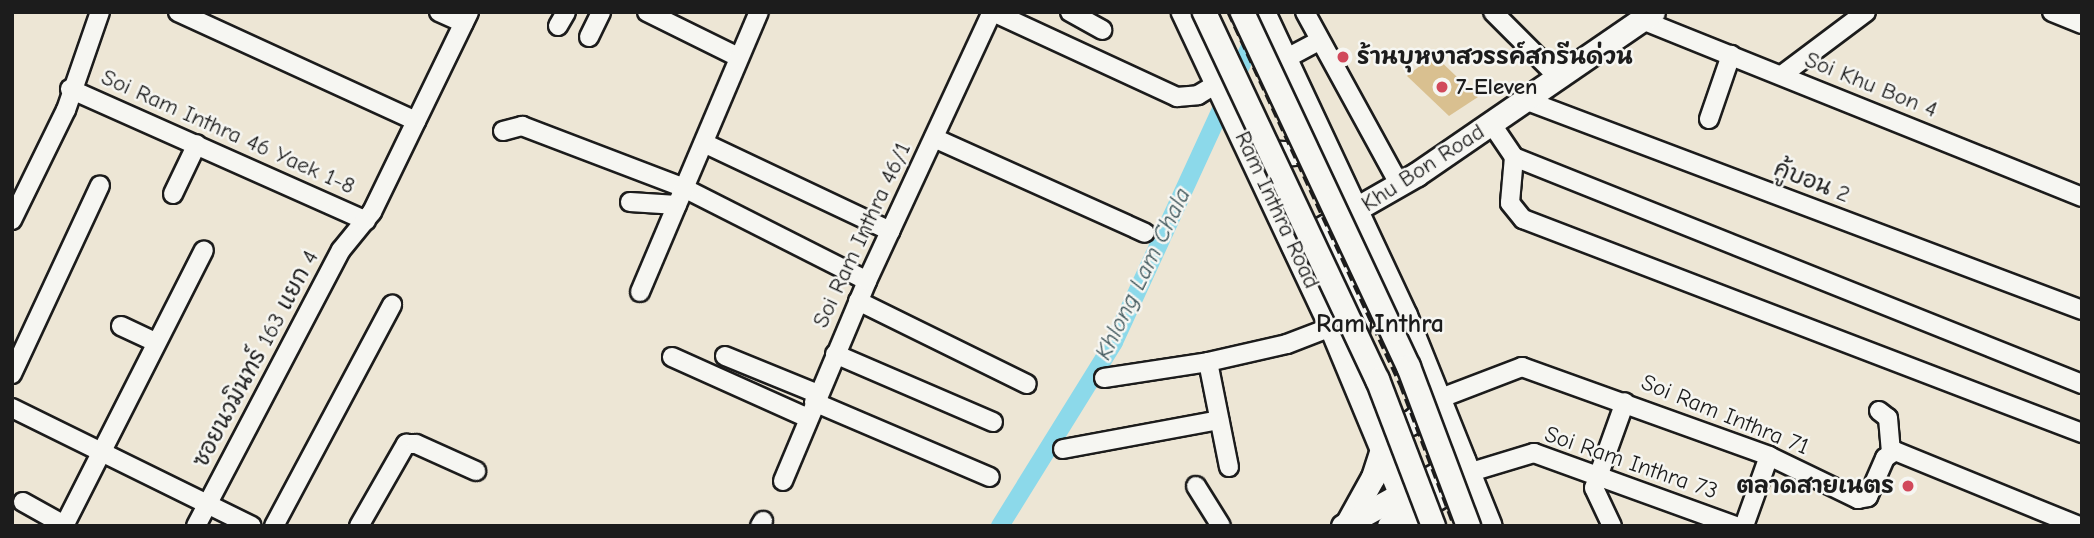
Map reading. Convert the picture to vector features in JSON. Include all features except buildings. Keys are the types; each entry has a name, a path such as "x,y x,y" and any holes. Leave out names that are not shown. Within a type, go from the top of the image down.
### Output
{"main road":[{"name":"Ram Inthra Road","path":"1183,12 1240,128 1331,327 1408,511"},
{"name":"Ram Inthra Road","path":"1205,12 1377,379 1433,526"},
{"path":"1242,12 1408,366 1468,526"},
{"path":"1263,12 1438,391 1490,526"},
{"name":"Khu Bon Road","path":"1293,246 1357,211 1399,184 1648,16"},
{"path":"1250,150 1292,153 1310,140 1314,123"},
{"path":"1332,225 1328,237 1361,322 1349,372"},
{"path":"1366,410 1396,425 1410,423 1421,414 1438,391"},
{"path":"1345,524 1373,477 1383,446"},
{"path":"1389,526 1470,469"},
{"path":"1345,524 1408,511"}],"street":[{"path":"12,220 66,110 70,89 100,12"},
{"path":"178,12 416,121"},
{"path":"439,12 466,18"},
{"path":"589,37 601,12"},
{"path":"647,12 738,57"},
{"path":"640,292 684,188 706,144 738,57 759,12"},
{"name":"Soi Ram Inthra 46/1","path":"783,481 858,301 992,12 1177,97 1198,95 1220,87"},
{"path":"1070,12 1102,30"},
{"path":"1305,12 1399,184"},
{"path":"1493,12 1558,77"},
{"path":"1782,75 1866,12"},
{"path":"2052,12 2082,24"},
{"name":"Soi Khu Bon 4","path":"1648,16 1731,55 2082,197"},
{"name":"ซอยนวมินทร์ 163 แยก 4","path":"196,526 341,250 366,221 466,18"},
{"path":"1281,51 1319,41"},
{"path":"1709,119 1731,55"},
{"name":"Soi Ram Inthra 46 Yaek 1-8","path":"70,89 366,221"},
{"name":"คู้บอน 2","path":"1525,100 2082,310"},
{"path":"1491,123 1514,157 2082,384"},
{"path":"503,131 522,126 684,188 867,281"},
{"path":"934,138 1145,233"},
{"path":"173,194 197,144"},
{"path":"706,144 890,232"},
{"path":"1514,157 1510,203 1522,219 2082,433"},
{"path":"12,374 100,185"},
{"path":"630,202 677,205"},
{"path":"23,502 65,525 100,450 204,250"},
{"path":"858,301 1027,384"},
{"path":"274,526 392,305"},
{"path":"121,326 156,342"},
{"path":"1104,378 1208,362 1287,344 1331,327"},
{"path":"835,354 993,422"},
{"path":"725,356 813,405"},
{"path":"672,357 813,405 990,477"},
{"path":"1208,362 1229,467"},
{"name":"Soi Ram Inthra 71","path":"1438,391 1522,367 1769,456 1858,499 1868,497 1892,452"},
{"path":"1612,526 1594,488 1625,402"},
{"path":"12,408 252,526"},
{"path":"1879,411 1888,418 1892,452 2079,526"},
{"path":"1063,449 1219,420"},
{"path":"359,526 407,444 416,444 476,471"},
{"name":"Soi Ram Inthra 73","path":"1470,469 1526,452 1736,526"},
{"path":"1744,526 1769,456"},
{"path":"1196,486 1221,526"}],"waterway":[{"name":"Khlong Lam Chala","path":"1000,526 1114,342 1257,31"}],"railway":[{"path":"1229,12 1401,384 1455,526"}],"place":[{"name":"ร้านบุหงาสวรรค์สกรีนด่วน","path":"1343,57"},
{"name":"7-Eleven","path":"1442,87"},
{"name":"ตลาดสายเนตร","path":"1908,486"}],"district":[{"name":"Ram Inthra","path":"1380,325"}]}
